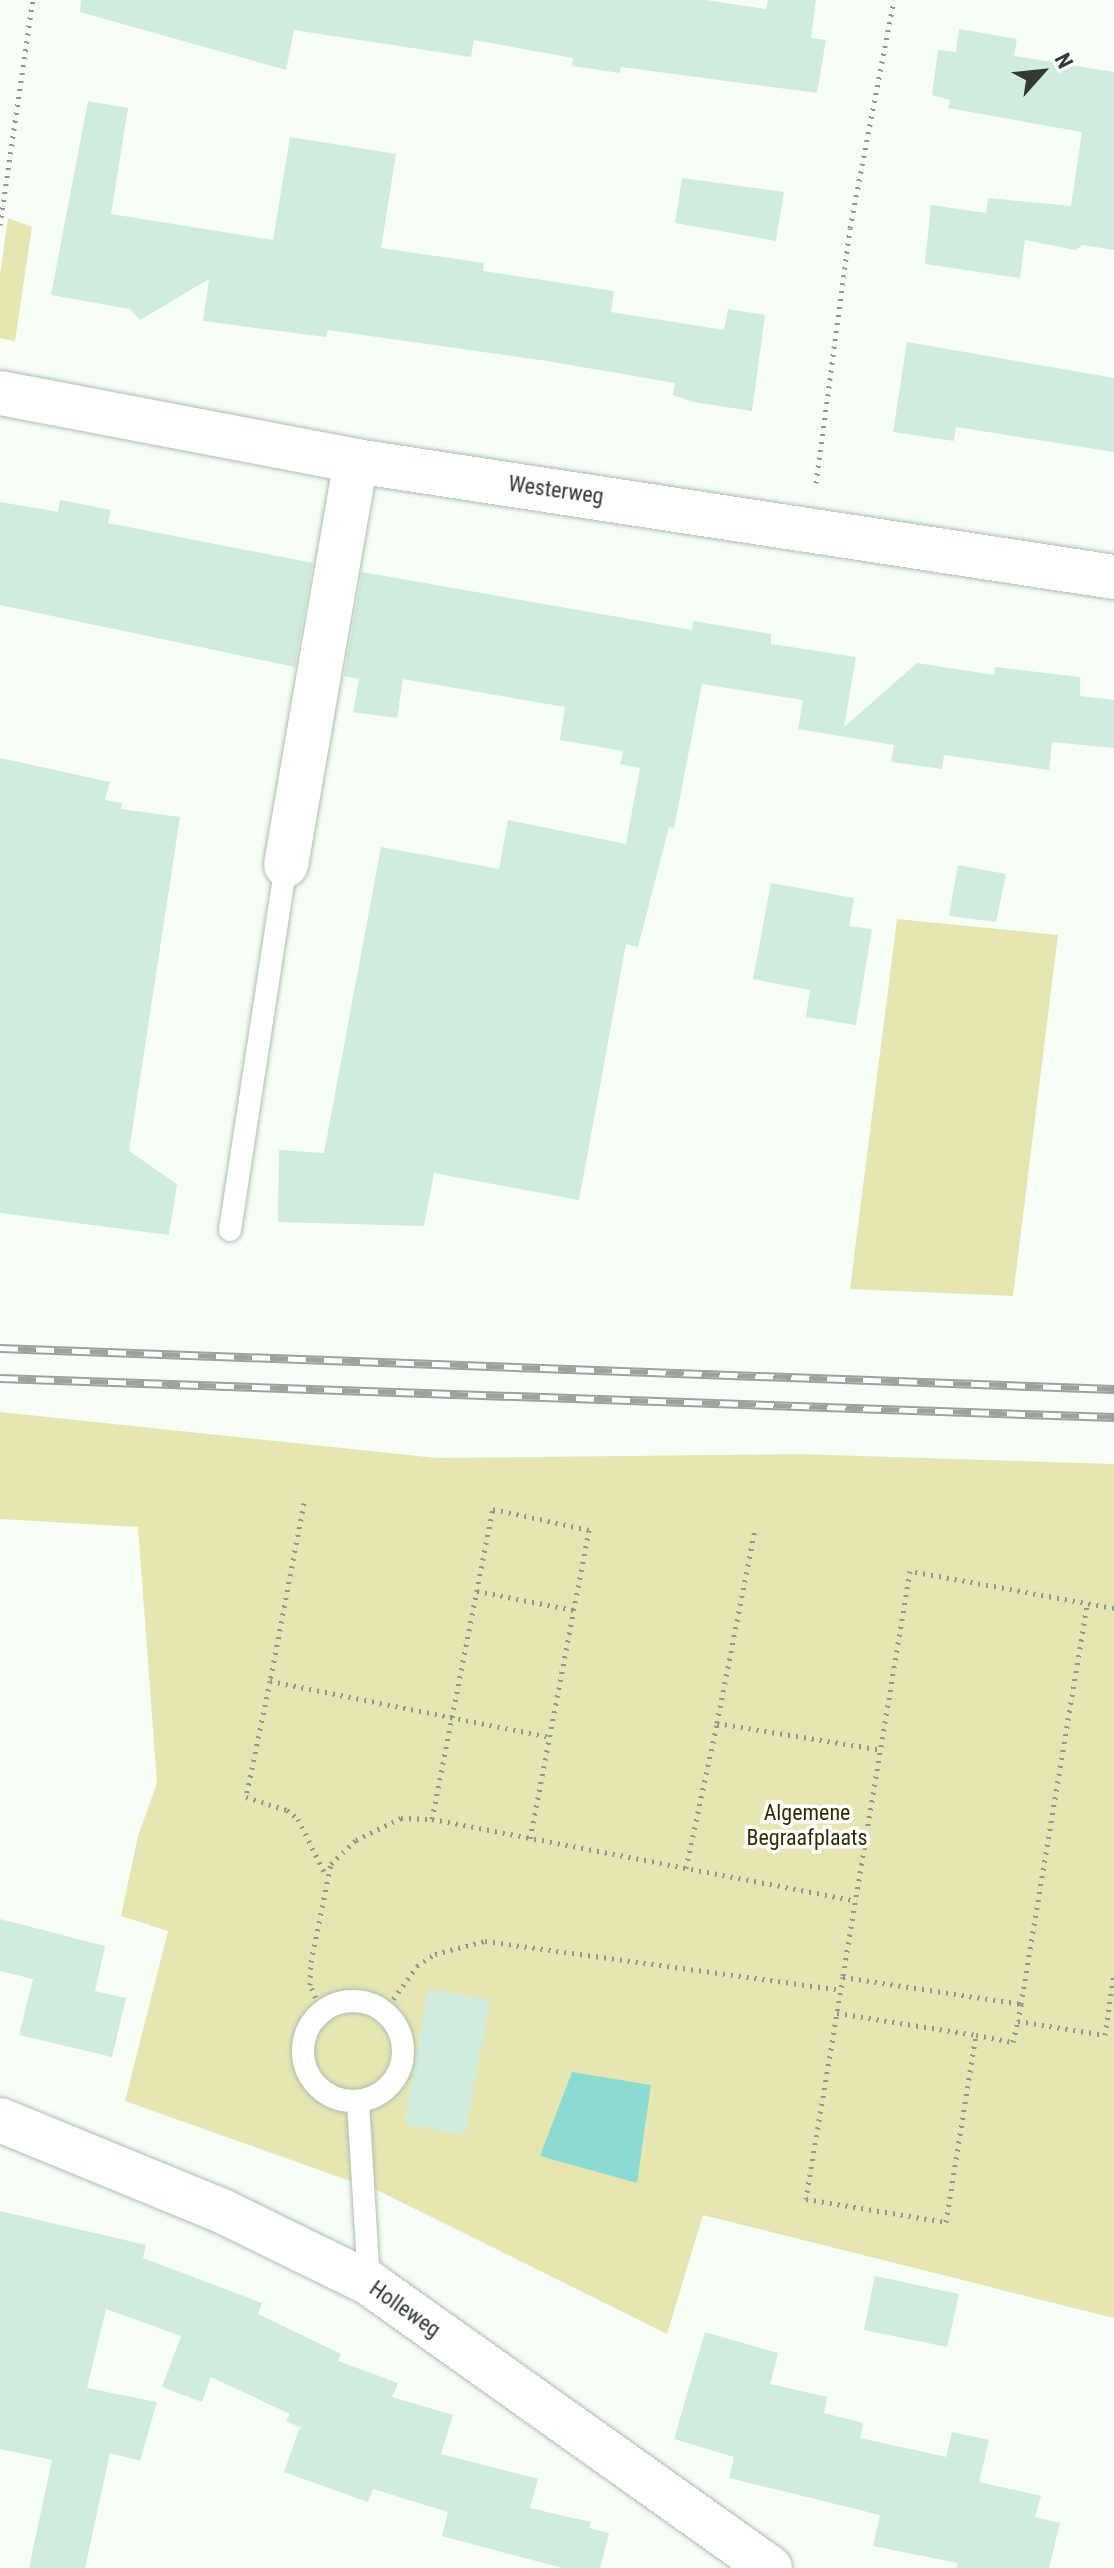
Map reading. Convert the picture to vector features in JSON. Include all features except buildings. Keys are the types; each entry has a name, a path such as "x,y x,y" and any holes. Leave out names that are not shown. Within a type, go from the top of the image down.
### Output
{"street":[{"name":"Westerweg","path":"0,393 356,461 810,527 1114,577"},
{"path":"286,865 356,461"},
{"name":"Holleweg","path":"0,2120 222,2211 369,2283 770,2568"}],"lane":[{"path":"230,1230 286,865"},
{"path":"351,2001 384,2012 396,2024 403,2057 388,2088 358,2102 327,2094 307,2069 305,2039 322,2012 351,2001"},
{"path":"358,2102 369,2283"}],"path":[{"path":"0,225 33,0"},
{"path":"810,527 850,228 894,0"},
{"path":"304,1503 246,1797 287,1810 298,1819 327,1877"},
{"path":"432,1819 493,1509 589,1530 530,1838"},
{"path":"686,1868 755,1529"},
{"path":"976,2035 946,2222 806,2199 910,1571 1114,1608"},
{"path":"477,1591 574,1610"},
{"path":"837,2013 1013,2042 1087,1604"},
{"path":"270,1681 549,1737"},
{"path":"717,1723 881,1750"},
{"path":"322,2012 310,1985 311,1962 327,1877 338,1855 356,1840 401,1818 432,1819 856,1901"},
{"path":"384,2012 417,1966 435,1954 485,1941 841,1990"},
{"path":"1018,2021 1105,2035 1114,1973"},
{"path":"843,1977 1021,2004"}],"green space":[{"path":"8,218 32,227 15,341 0,338 0,275"},
{"path":"897,919 1058,935 1013,1296 850,1289"},
{"name":"Algemene Begraafplaats","path":"0,1412 437,1458 799,1454 1114,1464 1114,2318 703,2215 667,2334 381,2192 125,2101 168,1931 121,1916 138,1836 157,1783 138,1527 0,1519"}],"water":[{"path":"572,2072 651,2085 637,2183 540,2156"}],"railway":[{"path":"0,1348 1114,1389"},
{"path":"0,1378 1114,1417"}]}
